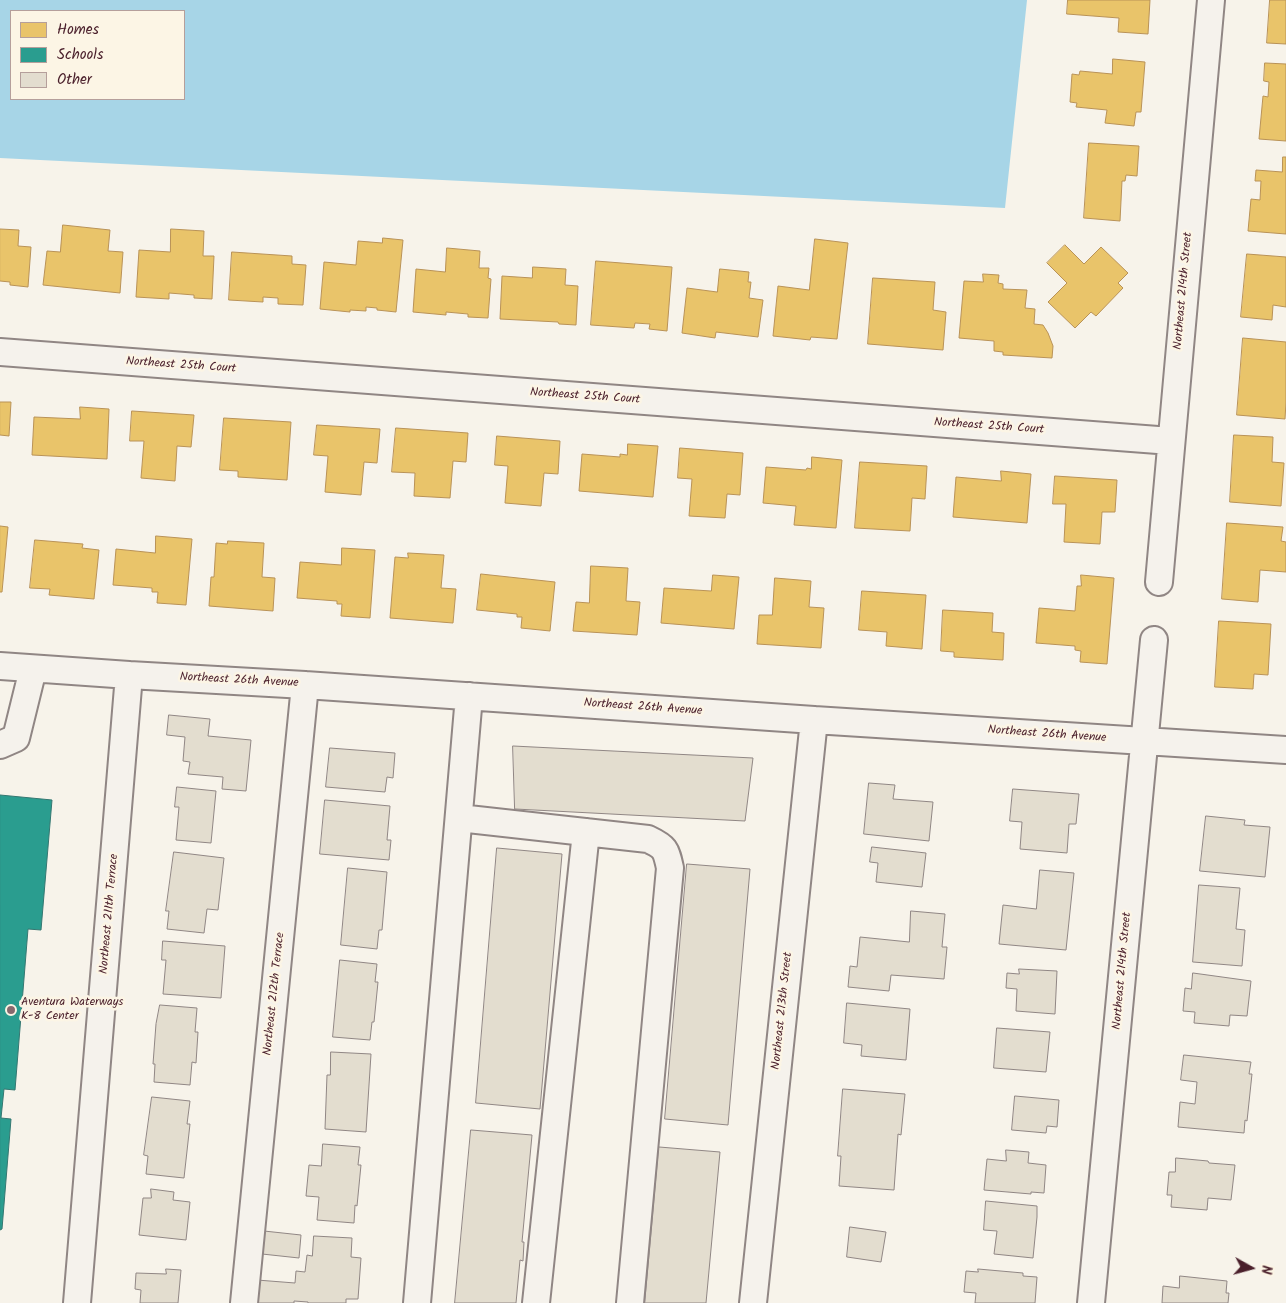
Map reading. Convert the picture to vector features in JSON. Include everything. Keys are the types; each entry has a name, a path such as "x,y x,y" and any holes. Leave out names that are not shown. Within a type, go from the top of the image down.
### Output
{"street":[{"name":"Northeast 214th Street","path":"1159,582 1211,0"},
{"name":"Northeast 25th Court","path":"0,352 1171,441"},
{"name":"Northeast 214th Street","path":"1091,1303 1154,640"},
{"name":"Northeast 26th Avenue","path":"0,666 1286,750"},
{"path":"0,745 16,738 33,669"},
{"name":"Northeast 211th Terrace","path":"78,1303 129,675"},
{"name":"Northeast 212th Terrace","path":"244,1303 305,685"},
{"path":"417,1303 470,696"},
{"name":"Northeast 213th Street","path":"753,1303 814,720"},
{"path":"459,818 648,839 660,845 667,854 670,868 630,1303"},
{"path":"536,1303 586,832"}],"water":[{"path":"0,0 1027,0 1005,208 0,158"}],"building: Homes":[{"path":"1068,0 1150,0 1148,34 1118,32 1119,18 1067,14"},
{"path":"1270,0 1286,0 1286,44 1267,43"},
{"path":"1113,59 1145,62 1141,112 1136,112 1134,126 1105,123 1107,110 1076,107 1077,103 1070,102 1072,74 1079,75 1080,71 1112,74"},
{"path":"1265,63 1286,64 1286,141 1259,139 1263,96 1268,97 1269,82 1264,81"},
{"path":"1089,143 1139,146 1137,176 1126,175 1125,181 1122,181 1120,221 1084,218"},
{"path":"1283,157 1286,157 1286,234 1248,231 1251,199 1260,200 1261,181 1255,181 1256,170 1282,172"},
{"path":"63,225 110,230 108,251 123,252 120,293 43,285 47,251 60,252"},
{"path":"0,229 19,230 18,246 31,247 28,287 10,285 10,282 0,281"},
{"path":"171,229 204,231 203,256 214,256 212,299 169,293 169,299 136,297 139,250 170,252"},
{"path":"383,238 403,240 396,312 366,307 366,311 350,310 350,312 320,309 324,262 356,265 358,241 382,243"},
{"path":"815,239 848,243 837,339 811,337 810,340 773,336 778,286 809,290"},
{"path":"1065,245 1084,264 1101,247 1128,273 1118,283 1123,288 1096,316 1091,312 1075,328 1048,302 1067,283 1047,263"},
{"path":"447,248 480,251 479,268 489,268 488,278 491,279 488,318 468,317 468,314 446,312 446,315 413,312 416,269 445,272"},
{"path":"232,252 292,256 292,264 306,265 303,305 278,304 278,298 263,297 263,302 229,300"},
{"path":"1247,254 1286,257 1286,307 1273,305 1272,320 1241,317"},
{"path":"596,261 672,267 667,331 649,329 650,324 635,323 634,328 591,325"},
{"path":"533,267 566,269 565,285 578,286 576,325 559,324 558,322 500,319 502,276 532,278"},
{"path":"720,269 749,272 748,282 751,282 749,298 763,300 758,337 716,332 715,338 682,333 687,288 717,292"},
{"path":"983,274 999,275 998,283 1003,284 1003,289 1027,290 1025,308 1035,309 1034,324 1043,325 1048,333 1053,346 1052,358 1003,355 1003,352 994,351 994,341 959,338 964,281 983,282"},
{"path":"873,278 935,282 933,310 946,312 943,350 868,344"},
{"path":"1243,338 1286,342 1285,419 1237,415"},
{"path":"0,402 11,402 9,436 0,435"},
{"path":"80,407 109,409 107,459 32,455 34,417 80,419"},
{"path":"132,411 194,415 191,447 177,446 175,481 141,478 144,441 130,441"},
{"path":"224,418 291,422 287,480 238,477 238,471 220,470"},
{"path":"317,425 380,429 377,463 364,462 361,495 325,492 328,456 314,455"},
{"path":"396,428 468,433 466,462 453,461 450,498 414,496 415,473 392,472"},
{"path":"1234,435 1273,437 1272,462 1284,463 1281,506 1230,502"},
{"path":"497,436 560,441 558,474 544,473 541,506 505,503 508,466 495,465"},
{"path":"628,444 658,446 653,497 579,491 582,454 620,457 620,454 627,455"},
{"path":"680,448 743,453 740,495 727,494 725,518 689,516 692,479 678,478"},
{"path":"812,457 842,460 836,528 794,525 796,506 763,503 766,467 811,469"},
{"path":"860,462 927,466 925,499 912,498 910,531 855,528"},
{"path":"1001,471 1031,474 1027,523 953,517 956,477 1001,481"},
{"path":"1055,476 1117,480 1115,512 1102,512 1100,544 1064,542 1066,504 1053,504"},
{"path":"1227,523 1283,527 1281,541 1286,542 1286,572 1260,570 1258,602 1222,599"},
{"path":"0,526 8,527 2,592 0,592"},
{"path":"156,536 192,539 186,605 157,603 158,592 152,592 152,588 113,585 116,549 155,553"},
{"path":"35,540 83,544 82,548 99,550 94,599 49,595 50,589 30,588"},
{"path":"228,541 264,543 262,577 275,578 273,611 209,606 211,577 214,577 216,543 227,544"},
{"path":"342,548 375,550 370,618 341,616 342,604 337,604 337,601 297,598 300,562 341,565"},
{"path":"408,553 444,555 441,588 456,589 453,623 390,618 395,557 408,558"},
{"path":"591,566 628,568 626,601 640,602 637,635 573,631 576,602 589,603"},
{"path":"481,574 555,582 550,631 521,628 522,617 517,617 517,614 477,610"},
{"path":"713,575 739,577 734,629 661,623 664,588 711,591"},
{"path":"1081,575 1114,578 1107,664 1080,662 1081,651 1075,650 1075,646 1036,643 1039,608 1075,611 1077,586 1081,586"},
{"path":"775,578 811,581 809,607 824,608 821,648 757,644 759,615 772,615"},
{"path":"862,591 926,595 922,649 886,646 887,632 859,630"},
{"path":"943,610 993,613 992,632 1004,633 1003,660 954,657 954,652 941,651"},
{"path":"1219,621 1271,624 1268,675 1254,674 1253,689 1215,687"}],"building: Schools":[{"name":"Aventura Waterways K-8 Center","path":"0,795 52,800 41,930 28,929 15,1090 4,1089 1,1118 11,1119 2,1229 0,1230"}],"building: Other":[{"path":"169,715 210,719 208,736 251,740 246,791 222,789 223,777 188,774 190,762 183,761 185,737 167,735"},
{"path":"513,746 753,758 745,821 515,809"},
{"path":"330,748 395,753 393,778 387,777 385,792 326,787"},
{"path":"869,783 895,785 893,799 933,802 929,841 864,834"},
{"path":"177,787 216,791 211,843 176,840 179,807 175,807"},
{"path":"1013,789 1079,794 1076,824 1069,824 1067,853 1020,849 1022,822 1010,821"},
{"path":"325,800 390,806 387,840 391,840 389,860 320,854"},
{"path":"1206,816 1245,820 1244,825 1270,827 1265,877 1200,871"},
{"path":"872,847 926,853 922,887 876,882 878,863 870,862"},
{"path":"497,848 562,854 540,1109 476,1103"},
{"path":"174,852 224,858 218,910 207,909 204,933 167,929 169,911 166,911"},
{"path":"687,864 750,869 728,1125 665,1119"},
{"path":"348,868 387,872 382,930 379,930 377,949 341,945"},
{"path":"1040,870 1074,873 1066,950 999,944 1003,905 1036,909"},
{"path":"1199,885 1240,888 1236,929 1245,930 1242,966 1193,962"},
{"path":"911,911 945,914 942,947 947,947 944,979 891,975 889,991 848,987 850,966 857,967 860,937 909,942"},
{"path":"163,941 225,946 221,998 163,994 166,960 162,960"},
{"path":"340,960 377,964 375,982 378,982 374,1022 372,1022 370,1040 333,1037"},
{"path":"1019,969 1057,971 1055,1014 1016,1011 1017,989 1006,988 1007,973 1019,974"},
{"path":"1193,973 1251,981 1247,1016 1230,1015 1229,1026 1194,1023 1195,1012 1183,1011 1185,988 1191,989"},
{"path":"847,1003 910,1009 906,1060 861,1056 862,1045 844,1043"},
{"path":"160,1005 197,1008 195,1032 198,1032 196,1063 192,1062 190,1085 154,1082 155,1064 153,1064 156,1024"},
{"path":"997,1028 1050,1032 1046,1072 994,1068"},
{"path":"331,1052 371,1054 366,1132 325,1129 327,1075 330,1075"},
{"path":"1184,1055 1251,1062 1249,1074 1252,1074 1244,1133 1178,1127 1180,1102 1195,1104 1197,1082 1181,1080"},
{"path":"843,1089 905,1094 901,1135 898,1134 894,1190 839,1186 841,1156 838,1156"},
{"path":"1015,1096 1059,1100 1057,1127 1047,1126 1046,1133 1012,1130"},
{"path":"152,1097 190,1101 187,1124 190,1124 184,1178 146,1174 148,1156 144,1155"},
{"path":"471,1130 532,1135 522,1242 524,1242 523,1261 520,1260 516,1303 455,1303"},
{"path":"323,1144 360,1147 358,1165 361,1165 354,1223 317,1220 319,1197 306,1196 309,1165 321,1166"},
{"path":"659,1147 720,1152 706,1303 645,1303"},
{"path":"1006,1150 1029,1152 1028,1163 1046,1165 1044,1193 1031,1192 1031,1194 984,1190 987,1159 1006,1161"},
{"path":"1176,1158 1235,1165 1231,1200 1208,1198 1207,1210 1171,1207 1172,1195 1167,1195 1169,1172 1175,1172"},
{"path":"151,1189 174,1192 173,1200 190,1202 186,1240 139,1235 143,1198 151,1198"},
{"path":"986,1201 1037,1206 1033,1258 994,1254 997,1231 984,1230"},
{"path":"850,1227 886,1232 881,1262 847,1257"},
{"path":"264,1231 301,1235 299,1258 262,1254"},
{"path":"314,1236 352,1238 351,1257 361,1258 358,1299 346,1299 346,1303 294,1301 294,1303 256,1303 257,1280 295,1283 296,1271 305,1272 307,1255 312,1256"},
{"path":"166,1269 181,1270 178,1303 140,1303 141,1290 135,1289 136,1273 166,1274"},
{"path":"978,1269 1023,1273 1023,1276 1037,1277 1035,1303 975,1303 976,1293 964,1292 966,1271 978,1272"},
{"path":"1180,1276 1227,1281 1226,1293 1229,1293 1228,1303 1162,1303 1163,1286 1179,1288"}],"place":[{"name":"Aventura Waterways K-8 Center","path":"11,1010"}]}
